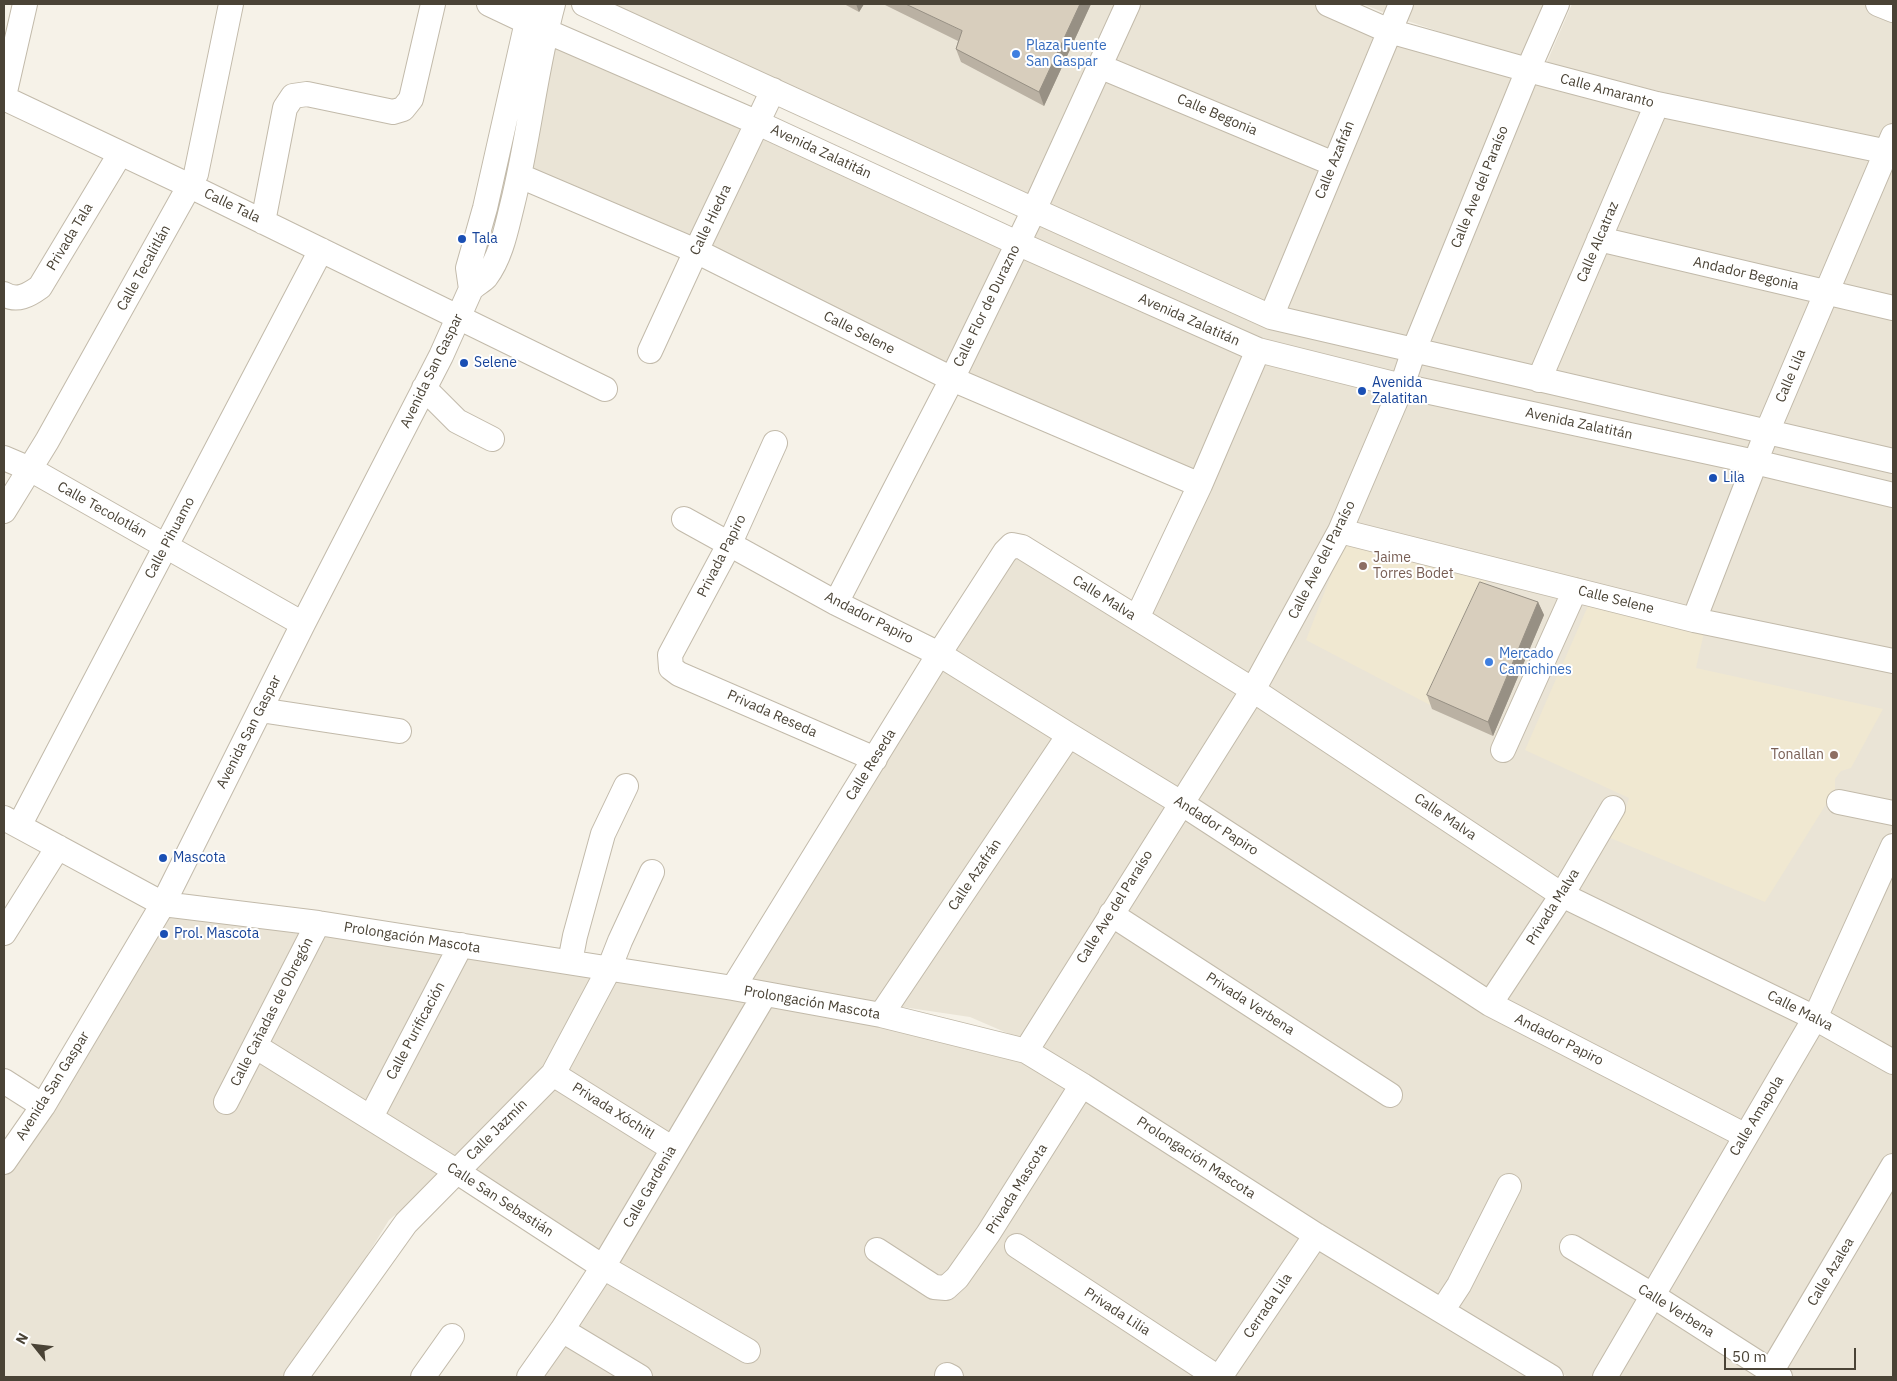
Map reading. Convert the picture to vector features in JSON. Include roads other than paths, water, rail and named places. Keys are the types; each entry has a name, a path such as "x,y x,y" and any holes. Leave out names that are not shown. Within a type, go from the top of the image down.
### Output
{"street":[{"path":"4,97 25,4"},
{"name":"Calle Tecalitlán","path":"4,511 30,469 196,174 231,4"},
{"path":"263,222 285,108 293,96 307,94 393,112 403,109 411,99 433,4"},
{"name":"Avenida Zalatitán","path":"489,4 534,19 1017,243 1258,350 1402,386 1755,462 1893,495"},
{"name":"Avenida San Gaspar","path":"471,289 468,268 534,19 553,4"},
{"path":"584,4 1271,317 1893,461"},
{"name":"Calle Flor de Durazno","path":"836,603 952,379 1034,210 1128,4"},
{"name":"Calle Amaranto","path":"1328,4 1389,31 1657,104 1891,147"},
{"name":"Calle Azafrán","path":"1271,317 1401,4"},
{"name":"Calle Ave del Paraíso","path":"1026,1051 1253,690 1340,531 1402,386 1414,350 1528,70 1557,4"},
{"path":"1878,4 1893,10"},
{"name":"Avenida San Gaspar","path":"4,1162 43,1106 163,904 303,624 441,356 471,289 485,278 499,253 520,176 534,19"},
{"name":"Calle Begonia","path":"1100,66 1334,164"},
{"name":"Calle Hiedra","path":"650,351 773,90"},
{"name":"Calle Tala","path":"4,97 459,316 605,389"},
{"name":"Calle Alcatraz","path":"1539,380 1657,104"},
{"name":"Calle Lila","path":"1694,620 1767,432 1826,292 1891,147"},
{"name":"Privada Tala","path":"4,294 8,297 26,297 40,287 120,154"},
{"name":"Calle Selene","path":"520,176 696,250 952,379 1200,485"},
{"name":"Andador Begonia","path":"1599,239 1893,308"},
{"name":"Calle Pihuamo","path":"11,822 166,546 321,250"},
{"path":"1137,618 1200,485 1258,350"},
{"path":"424,388 457,421 492,440"},
{"name":"Privada Papiro","path":"671,668 670,655 730,543 775,443"},
{"name":"Calle Tecolotlán","path":"4,458 30,469 303,624"},
{"name":"Andador Papiro","path":"684,519 836,603 939,654 1181,803 1490,1004 1746,1136"},
{"name":"Calle Selene","path":"1340,531 1694,620 1893,661"},
{"name":"Calle Malva","path":"1012,545 1022,547 1253,690 1562,895 1815,1018 1893,1062"},
{"name":"Calle Reseda","path":"733,988 939,654 1012,545"},
{"path":"1503,750 1575,590"},
{"name":"Privada Reseda","path":"671,668 679,674 875,759"},
{"path":"260,710 399,730"},
{"name":"Calle Azafrán","path":"881,1015 1068,735"},
{"path":"570,962 574,936 604,834 626,786"},
{"path":"1839,802 1893,813"},
{"name":"Privada Malva","path":"1490,1004 1562,895 1613,808"},
{"name":"Prolongación Mascota","path":"11,822 163,904 318,923 733,988 881,1015 1026,1051 1316,1235 1551,1377"},
{"name":"Calle Amapola","path":"1605,1377 1815,1018 1893,846"},
{"path":"4,933 58,847"},
{"name":"Calle Jazmín","path":"296,1377 406,1223 553,1074 609,969 652,872"},
{"name":"Privada Verbena","path":"1111,914 1390,1095"},
{"name":"Calle Cañadas de Obregón","path":"226,1102 318,923"},
{"name":"Calle Purificación","path":"371,1117 461,945"},
{"name":"Calle Gardenia","path":"529,1377 603,1268 765,994"},
{"name":"Calle San Sebastián","path":"255,1046 456,1171 603,1268 748,1351"},
{"name":"Privada Xóchitl","path":"553,1074 673,1149"},
{"path":"4,1082 43,1106"},
{"name":"Privada Mascota","path":"877,1250 934,1286 946,1288 957,1278 988,1234 1082,1085"},
{"name":"Calle Azalea","path":"1773,1375 1893,1166"},
{"path":"1442,1311 1459,1285 1509,1186"},
{"name":"Cerrada Lila","path":"1218,1377 1316,1235"},
{"name":"Privada Lilia","path":"1017,1246 1218,1377"},
{"name":"Calle Verbena","path":"1572,1247 1652,1295 1773,1375"},
{"path":"562,1330 640,1377"},
{"path":"422,1377 452,1336"}],"place":[{"name":"Plaza Fuente San Gaspar","path":"1016,54"},
{"name":"Tala","path":"462,239"},
{"name":"Selene","path":"464,363"},
{"name":"Avenida Zalatitan","path":"1362,391"},
{"name":"Lila","path":"1713,478"},
{"name":"Jaime Torres Bodet","path":"1363,566"},
{"name":"Mercado Camichines","path":"1489,662"},
{"name":"Tonallan","path":"1834,755"},
{"name":"Mascota","path":"163,858"},
{"name":"Prol. Mascota","path":"164,934"}]}
